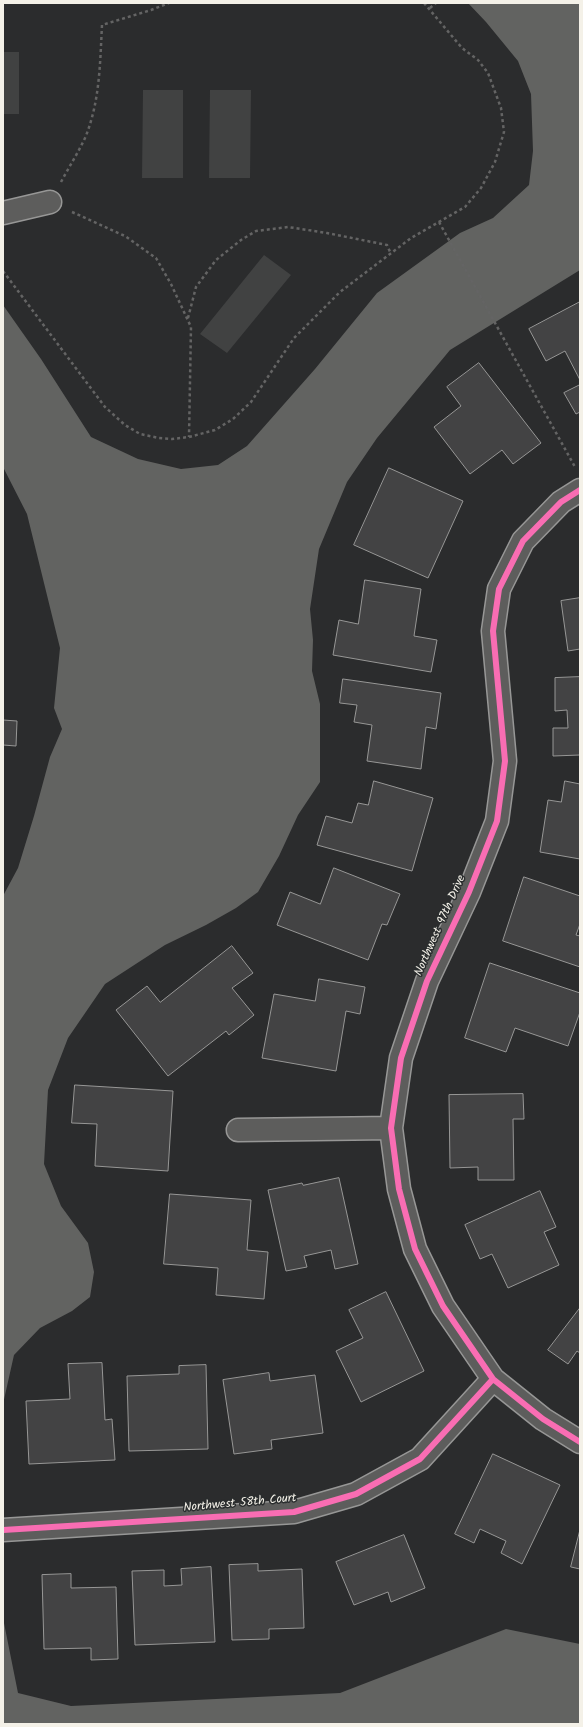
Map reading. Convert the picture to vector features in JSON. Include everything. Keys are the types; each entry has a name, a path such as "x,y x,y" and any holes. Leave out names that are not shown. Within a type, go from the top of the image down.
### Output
{"street":[{"path":"3,212 50,202"},
{"name":"Northwest 97th Drive","path":"493,1380 443,1306 416,1249 400,1190 391,1128 401,1058 427,981 469,892 497,821 505,761 493,631 499,589 523,541 561,502 578,480"},
{"path":"238,1130 391,1128"},
{"path":"493,1380 543,1419 580,1442"},
{"name":"Northwest 58th Court","path":"3,1530 294,1512 356,1494 420,1459 493,1380"}],"path":[{"path":"169,3 102,25 99,73 94,107 85,138 50,202 125,236 156,258 171,284 191,327 188,436"},
{"path":"3,271 105,407 125,425 140,434 172,439 214,430 234,419 250,402 294,338 314,317 340,292 411,238 464,206 481,188 495,162 504,132 501,108 488,73 478,60 462,48 430,8 424,3"},
{"path":"430,8 436,3"},
{"path":"439,222 502,334 578,480"},
{"path":"187,319 196,287 216,260 240,240 256,231 288,227 327,232 387,245 391,254"}],"shaded area":[{"path":"468,3 580,3 580,270 450,350 377,438 347,482 319,549 310,609 313,640 312,671 320,704 320,782 298,815 279,856 258,892 236,908 206,925 165,945 105,984 68,1038 48,1090 44,1164 61,1206 88,1243 94,1272 90,1297 72,1311 40,1328 14,1355 3,1404 3,896 18,868 50,757 62,729 54,708 60,648 27,514 3,467 3,305 41,359 91,437 138,459 181,469 218,465 247,446 315,369 377,293 460,233 493,218 529,185 533,151 531,94 518,61 486,22"},
{"path":"3,52 19,52 19,114 3,114"},
{"path":"143,90 183,90 183,178 142,178"},
{"path":"210,90 251,90 250,178 209,178"},
{"path":"264,255 291,275 227,353 200,334"},
{"path":"3,1618 18,1693 71,1706 340,1693 506,1629 580,1644 580,1724 3,1724"}],"building":[{"path":"580,302 580,380 565,351 546,361 529,329"},
{"path":"479,363 541,443 513,464 502,450 470,474 434,427 461,406 447,387"},
{"path":"580,385 580,412 576,414 564,393"},
{"path":"389,468 463,501 428,578 354,545"},
{"path":"365,580 421,589 414,636 437,640 431,672 333,655 339,620 358,624"},
{"path":"580,598 580,649 568,651 561,601"},
{"path":"580,677 580,755 553,756 553,728 568,728 567,710 555,711 555,678"},
{"path":"343,679 441,693 436,729 426,727 421,769 367,761 372,725 354,722 357,705 340,703"},
{"path":"3,720 17,721 16,746 3,745"},
{"path":"374,781 433,798 412,871 317,845 326,816 352,823 358,803 368,805"},
{"path":"565,781 580,784 580,859 540,852 548,800 561,802"},
{"path":"334,868 400,894 387,925 382,924 368,960 277,925 290,892 320,904"},
{"path":"524,877 580,896 580,924 576,935 580,936 580,967 503,941"},
{"path":"232,946 253,973 232,988 254,1015 229,1035 226,1031 168,1076 116,1010 147,986 160,1002"},
{"path":"490,963 580,993 580,1012 568,1046 515,1028 506,1052 465,1038"},
{"path":"319,979 365,987 360,1014 346,1011 336,1071 262,1058 274,994 315,1001"},
{"path":"75,1085 173,1091 168,1171 95,1166 97,1124 72,1123"},
{"path":"523,1094 524,1119 513,1119 514,1180 478,1180 478,1167 450,1168 449,1095"},
{"path":"339,1178 358,1264 335,1269 331,1250 304,1256 307,1267 286,1271 268,1190 302,1183 303,1185"},
{"path":"540,1191 556,1227 544,1232 559,1265 508,1288 492,1254 480,1259 465,1225"},
{"path":"170,1194 251,1200 247,1250 268,1252 264,1299 216,1295 218,1268 164,1264"},
{"path":"386,1292 424,1371 361,1402 336,1351 363,1338 349,1310"},
{"path":"580,1308 580,1353 577,1351 568,1364 548,1350"},
{"path":"102,1363 105,1420 112,1419 115,1460 29,1464 26,1401 70,1399 68,1364"},
{"path":"206,1365 208,1449 129,1451 127,1376 179,1374 179,1366"},
{"path":"269,1373 270,1381 315,1375 323,1433 271,1440 272,1449 234,1454 223,1380"},
{"path":"493,1454 560,1485 522,1564 501,1553 506,1541 480,1529 474,1543 455,1534"},
{"path":"580,1530 580,1569 571,1567"},
{"path":"404,1535 425,1588 391,1602 388,1592 354,1605 336,1562"},
{"path":"258,1564 258,1571 302,1569 304,1628 269,1629 269,1639 232,1640 229,1565"},
{"path":"211,1567 215,1642 135,1645 132,1571 164,1570 164,1586 182,1585 181,1569"},
{"path":"71,1574 71,1588 116,1587 118,1659 91,1660 91,1648 44,1649 42,1575"}],"cycle path":[{"path":"493,1379 443,1306 415,1249 399,1189 391,1128 401,1058 427,981 469,892 497,821 505,761 493,631 499,589 523,541 561,502 580,490"},
{"path":"3,1530 294,1512 356,1494 420,1459 493,1379 543,1419 580,1442"}]}
